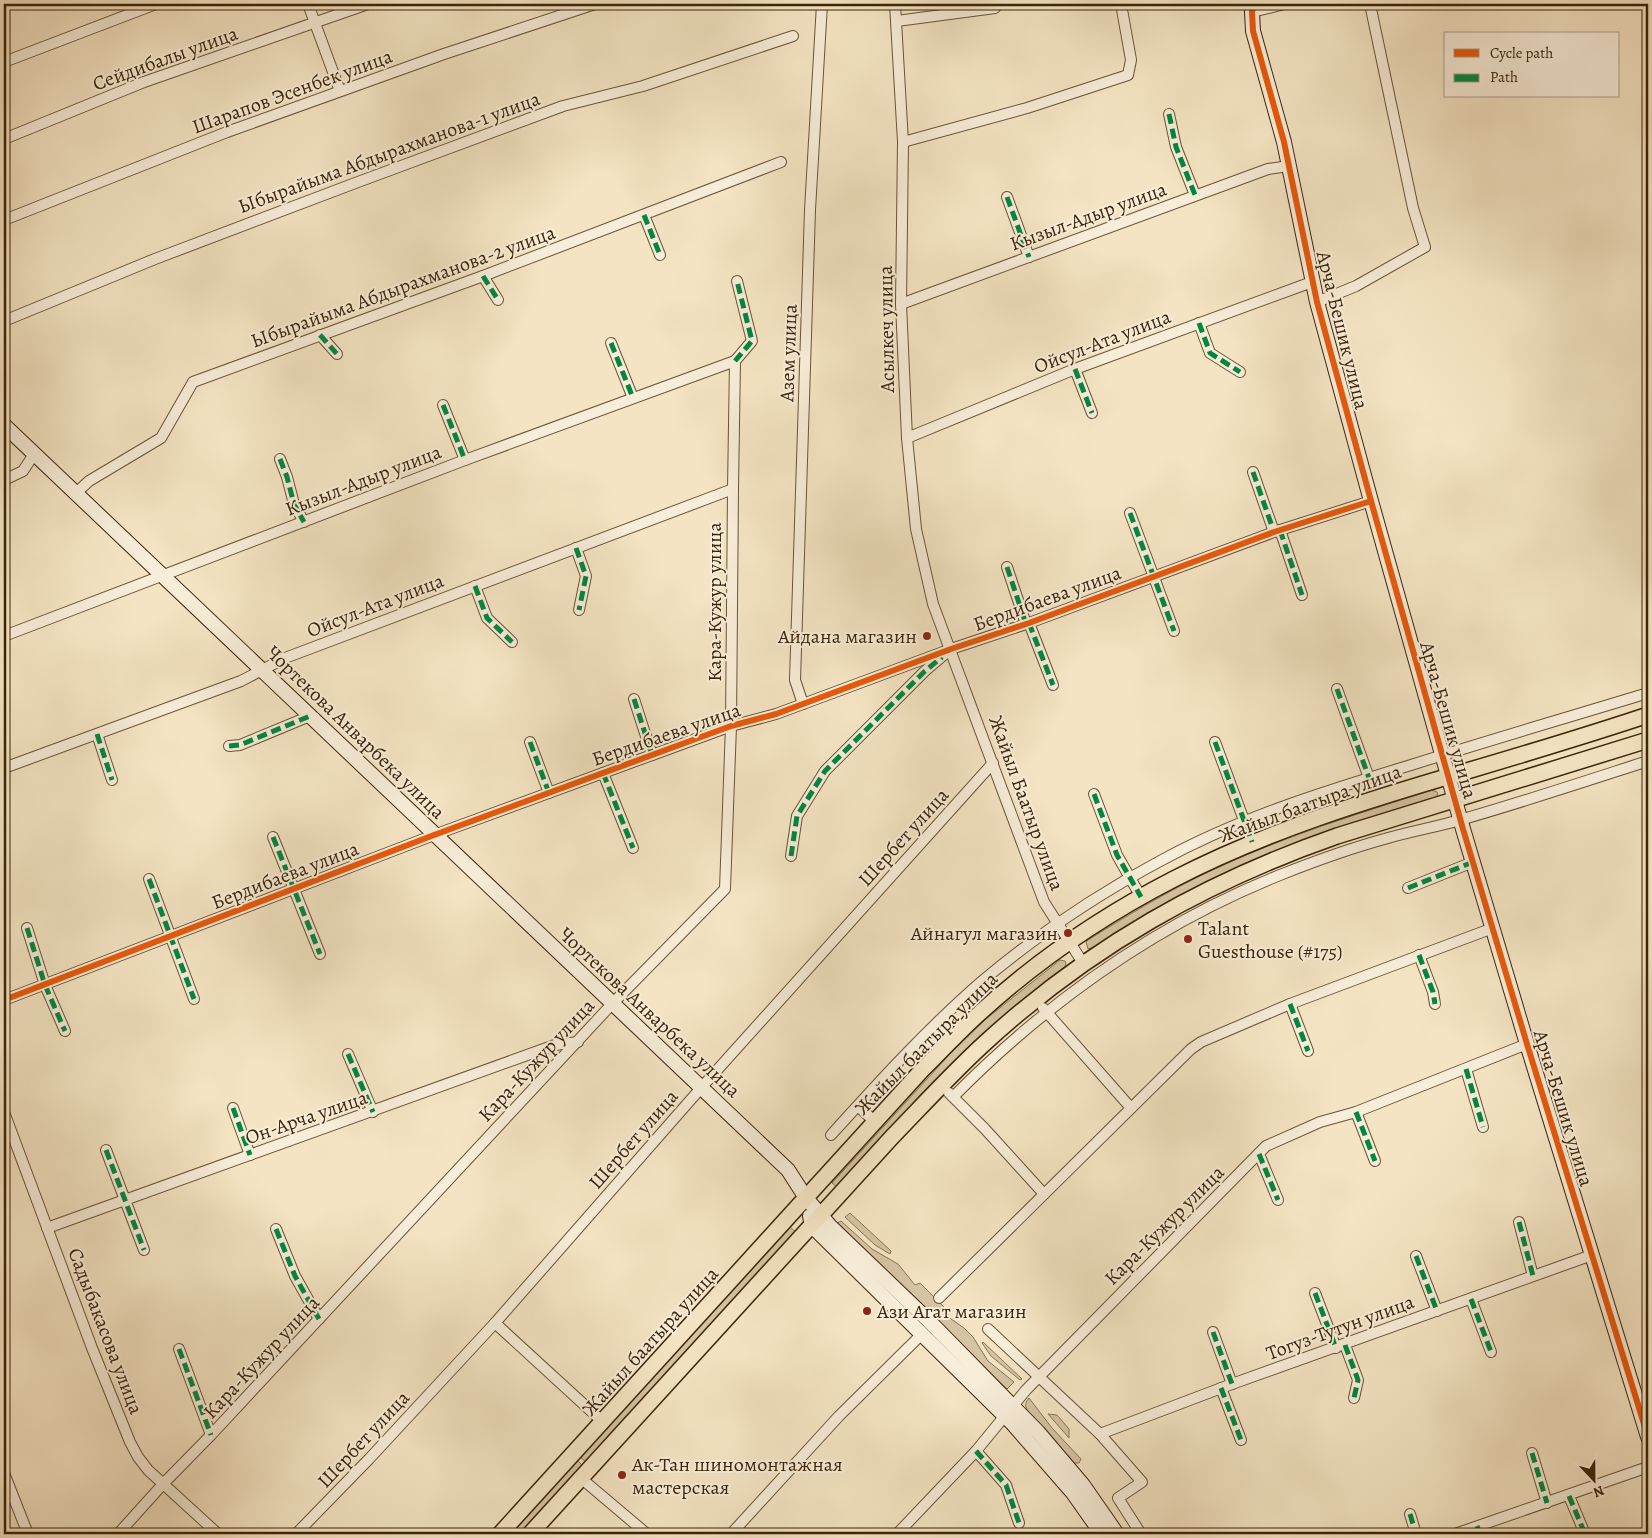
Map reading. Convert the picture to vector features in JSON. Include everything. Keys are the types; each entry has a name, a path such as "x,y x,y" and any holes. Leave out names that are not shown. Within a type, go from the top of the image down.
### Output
{"main road":[{"name":"Жайыл баатыра улица","path":"500,1534 922,1070 972,1020 1019,980 1070,943 1140,897 1252,842 1330,813 1648,715"},
{"name":"Жайыл баатыра улица","path":"530,1534 892,1137 941,1086 986,1042 1083,963 1178,904 1262,864 1337,836 1648,740"}],"street":[{"path":"4,62 156,4"},
{"path":"308,4 340,91"},
{"name":"Сейдибалы улица","path":"4,138 144,82 368,4"},
{"name":"Шарапов Эсенбек улица","path":"4,220 227,132 576,7 595,4"},
{"name":"Азем улица","path":"803,704 795,680 810,210 822,4"},
{"name":"Асылкеч улица","path":"895,4 903,142 901,304 907,438 916,529 933,604 951,649"},
{"path":"896,21 995,8 998,4"},
{"path":"903,142 1027,108 1128,75 1131,60 1121,4"},
{"path":"1253,8 1285,4"},
{"path":"1316,302 1356,286 1425,247 1413,208 1370,4"},
{"name":"Арча-Бешик улица","path":"1253,8 1253,32 1284,142 1316,302 1371,501 1460,820 1648,1437"},
{"name":"Ыбырайыма Абдырахманова-1 улица","path":"4,321 155,259 563,106 643,86 793,36"},
{"path":"1169,114 1176,147 1196,195"},
{"name":"Ыбырайыма Абдырахманова-2 улица","path":"76,493 89,481 161,438 193,382 483,276 781,162"},
{"name":"Кызыл-Адыр улица","path":"901,304 1268,169 1289,166"},
{"path":"1007,197 1029,257"},
{"path":"644,215 660,255"},
{"path":"483,276 498,300"},
{"path":"735,361 752,341 738,280"},
{"name":"Ойсул-Ата улица","path":"907,438 1074,369 1312,282"},
{"path":"1199,323 1210,353 1240,372"},
{"path":"320,335 337,354"},
{"path":"611,343 633,398"},
{"name":"Кызыл-Адыр улица","path":"4,636 465,460 735,361"},
{"name":"Кара-Кужур улица","path":"118,1534 612,1004 725,889 731,726 735,361"},
{"path":"1074,369 1092,413"},
{"path":"443,405 465,460"},
{"name":"Чортекова Анварбека улица","path":"4,425 788,1170 806,1198"},
{"path":"4,480 23,471 34,454"},
{"path":"280,459 294,504 304,522"},
{"path":"1253,472 1302,595"},
{"name":"Ойсул-Ата улица","path":"4,768 241,681 285,658 733,489"},
{"name":"Бердибаева улица","path":"4,1000 434,835 731,726 776,714 1277,531 1371,501"},
{"path":"1130,513 1174,631"},
{"path":"576,548 586,576 579,610"},
{"path":"1007,567 1027,623 1053,685"},
{"path":"475,586 488,618 512,642"},
{"path":"791,856 797,816 825,771 925,671 951,649"},
{"name":"Жайыл Баатыр улица","path":"951,649 1044,902 1083,963"},
{"path":"1337,689 1369,778"},
{"path":"831,1135 910,1049 962,999 1002,965 1058,924 1129,878 1163,859 1243,822 1325,791 1648,693"},
{"path":"634,699 652,755"},
{"path":"229,746 240,745 310,716"},
{"path":"97,734 112,780"},
{"path":"530,742 549,793"},
{"path":"1215,742 1243,822 1252,842"},
{"path":"953,1097 996,1055 1079,986 1125,955 1177,924 1235,895 1281,875 1352,849 1386,838 1460,820 1648,761"},
{"name":"Шербет улица","path":"296,1534 369,1459 495,1323 701,1088 993,763"},
{"path":"603,774 634,848"},
{"path":"1094,794 1116,855 1140,897"},
{"path":"273,838 320,954"},
{"path":"1408,888 1473,862"},
{"path":"149,879 194,999"},
{"path":"27,928 45,985 65,1031"},
{"path":"939,1298 1191,1049 1201,1042 1290,1004 1493,928"},
{"path":"1419,955 1433,992 1435,1004"},
{"path":"1036,1000 1132,1108"},
{"path":"1290,1004 1308,1051"},
{"name":"Он-Арча улица","path":"47,1228 555,1045 578,1042"},
{"name":"Кара-Кужур улица","path":"897,1534 976,1451 1039,1377 1272,1142 1320,1122 1356,1112 1527,1044"},
{"path":"348,1054 372,1112"},
{"path":"1466,1069 1483,1127"},
{"path":"941,1086 985,1129 1044,1194"},
{"path":"858,1106 874,1122"},
{"path":"233,1108 250,1155"},
{"name":"Садыбакасова улица","path":"4,1112 92,1348 130,1442 138,1457 163,1484 218,1534"},
{"path":"1356,1112 1375,1161"},
{"path":"106,1150 144,1250"},
{"path":"1259,1154 1278,1200"},
{"path":"806,1198 816,1221 922,1334 1010,1411 1102,1534"},
{"path":"816,1221 1083,1484 1118,1534"},
{"path":"1519,1222 1533,1276"},
{"path":"276,1229 295,1276 319,1319"},
{"name":"Тогуз-Тутун улица","path":"1100,1434 1221,1388 1592,1255"},
{"path":"1416,1256 1437,1311"},
{"path":"1315,1293 1358,1380 1354,1398"},
{"path":"1471,1299 1491,1352"},
{"path":"495,1323 603,1422"},
{"path":"988,1329 1100,1434 1142,1482 1118,1498 1141,1534"},
{"path":"1213,1332 1232,1384"},
{"path":"731,1534 839,1416 922,1334"},
{"path":"179,1349 212,1435"},
{"path":"1221,1388 1241,1440"},
{"path":"976,1451 1006,1485 1018,1523"},
{"path":"1532,1454 1547,1503"},
{"path":"1455,1534 1479,1530 1547,1503 1648,1467"},
{"path":"4,1473 28,1534"},
{"path":"582,1479 646,1534"},
{"path":"1569,1496 1585,1534"},
{"path":"1410,1514 1416,1534"}],"shaded area":[{"path":"1432,790 1438,794 1435,799 1296,844 1231,870 1171,901 1088,949 1086,942 1088,940 1148,904 1210,871 1292,837"},
{"path":"1060,960 1065,961 1065,967 1008,1013 954,1061 909,1107 838,1188 832,1183 948,1056 986,1019"},
{"path":"850,1213 891,1251 890,1254 875,1245 845,1217"},
{"path":"841,1221 872,1249 898,1264 915,1285 920,1283 950,1313 947,1316 973,1337 988,1361 1014,1382 1007,1389 835,1224"},
{"path":"790,1227 798,1234 587,1463 580,1457"},
{"path":"983,1342 1022,1379 1020,1380 991,1356"},
{"path":"1029,1398 1052,1428 1081,1459 1079,1463 1074,1463 1029,1413 1026,1402"},
{"path":"1048,1414 1057,1415 1069,1429 1069,1438"},
{"path":"577,1460 584,1467 522,1534 508,1534"}],"marked path":[{"path":"1169,114 1176,147 1195,195"},
{"path":"1007,197 1029,257"},
{"path":"644,215 660,255"},
{"path":"483,276 498,300"},
{"path":"735,361 752,341 737,281"},
{"path":"1199,323 1210,353 1240,372"},
{"path":"320,335 337,354"},
{"path":"611,343 633,398"},
{"path":"1075,369 1092,413"},
{"path":"443,405 465,460"},
{"path":"280,459 294,504 304,522"},
{"path":"1253,472 1274,532"},
{"path":"1130,513 1174,631"},
{"path":"1280,530 1302,595"},
{"path":"576,548 586,576 579,610"},
{"path":"1007,567 1026,624"},
{"path":"475,586 487,618 512,642"},
{"path":"1029,623 1053,685"},
{"path":"791,856 797,816 825,771 925,671 942,657"},
{"path":"1337,689 1369,778"},
{"path":"634,699 652,755"},
{"path":"229,746 240,745 310,716"},
{"path":"97,734 112,780"},
{"path":"530,742 549,793"},
{"path":"1215,742 1252,842"},
{"path":"603,773 633,848"},
{"path":"1094,794 1117,855 1141,897"},
{"path":"273,837 320,954"},
{"path":"1408,888 1473,862"},
{"path":"149,879 194,999"},
{"path":"27,928 45,985 65,1031"},
{"path":"1419,955 1433,992 1435,1004"},
{"path":"1290,1004 1308,1051"},
{"path":"348,1054 373,1112"},
{"path":"1466,1069 1483,1127"},
{"path":"233,1108 250,1155"},
{"path":"1356,1112 1375,1161"},
{"path":"106,1150 144,1250"},
{"path":"1259,1154 1278,1200"},
{"path":"1519,1222 1533,1276"},
{"path":"276,1229 295,1276 319,1319"},
{"path":"1416,1256 1437,1311"},
{"path":"1315,1293 1336,1348"},
{"path":"1471,1299 1491,1352"},
{"path":"1213,1332 1232,1384"},
{"path":"1345,1345 1358,1380 1354,1398"},
{"path":"179,1349 211,1435"},
{"path":"1221,1388 1241,1440"},
{"path":"976,1451 1006,1485 1019,1523"},
{"path":"1532,1453 1547,1503"},
{"path":"1569,1496 1585,1534"},
{"path":"1410,1514 1416,1534"},
{"path":"1477,1526 1480,1534"}],"cycle path":[{"path":"1254,4 1252,12 1253,31 1284,142 1317,302 1371,501 1463,829 1648,1437"},
{"path":"4,1000 434,835 731,726 776,714 1274,532 1371,501"}],"place":[{"name":"Айдана магазин","path":"927,636"},
{"name":"Айнагул магазин","path":"1068,933"},
{"name":"Talant Guesthouse (#175)","path":"1188,939"},
{"name":"Ази Агат магазин","path":"867,1311"},
{"name":"Ак-Тан шиномонтажная мастерская","path":"622,1475"}]}
